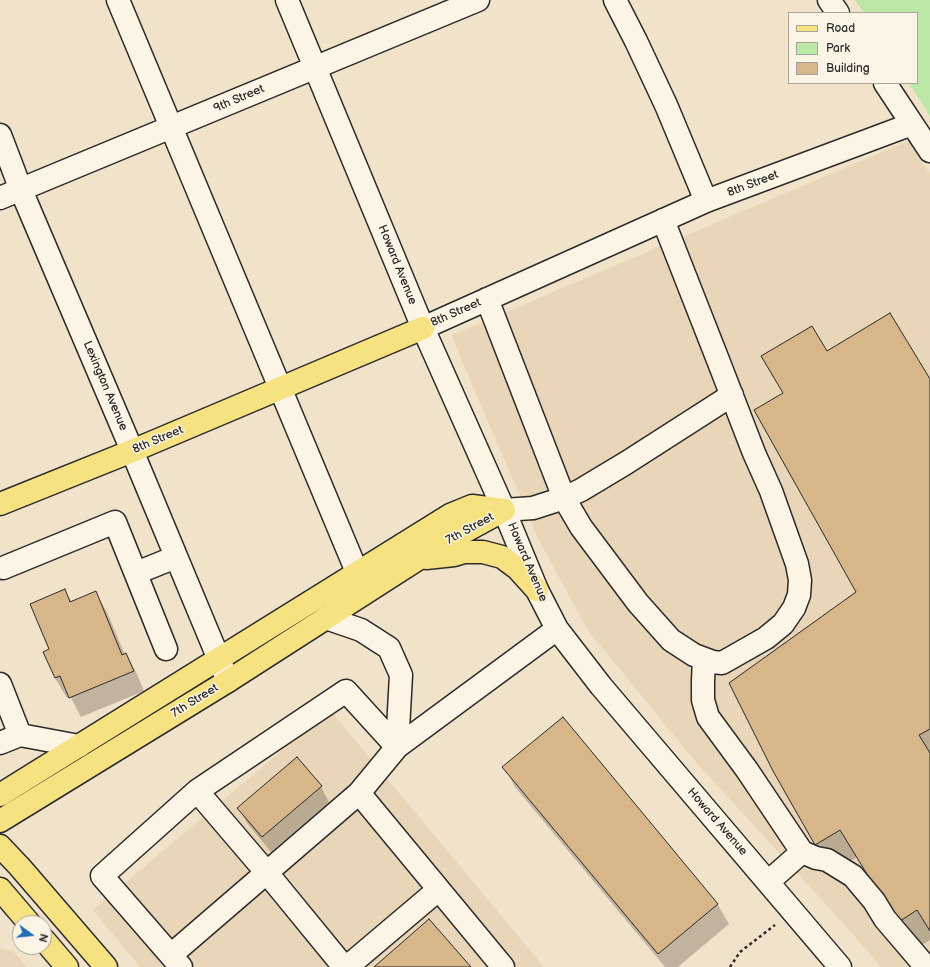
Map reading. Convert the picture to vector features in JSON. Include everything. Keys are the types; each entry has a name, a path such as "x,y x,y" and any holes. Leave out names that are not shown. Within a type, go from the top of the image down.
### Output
{"main road":[{"name":"8th Street","path":"0,504 132,451 423,328"},
{"name":"7th Street","path":"0,795 450,515 472,506 504,510"},
{"name":"7th Street","path":"0,822 228,681 418,559 504,510"},
{"path":"418,559 454,555 464,552 487,553 502,557 518,569 537,590"},
{"path":"0,846 106,967"},
{"path":"0,888 23,915"},
{"path":"0,905 18,915"},
{"path":"52,949 67,967"}],"street":[{"path":"118,0 358,572"},
{"name":"Howard Avenue","path":"287,0 423,328 504,510 537,590 557,629 601,686 840,967"},
{"name":"9th Street","path":"0,198 478,0"},
{"path":"615,0 636,40 666,105 706,201"},
{"path":"829,0 837,12"},
{"path":"886,84 930,151"},
{"name":"8th Street","path":"423,328 706,201 912,124"},
{"name":"Lexington Avenue","path":"0,135 21,190 228,681"},
{"path":"487,299 564,498 582,527 638,603 671,640 694,655 713,662 722,663 766,638 783,624 794,608 799,595 800,580 797,564 771,491 754,453 663,220"},
{"path":"504,510 533,508 564,498 581,490 732,396"},
{"path":"1,566 115,522 166,649"},
{"path":"136,573 176,557"},
{"path":"326,618 361,630 389,648 401,675 397,748"},
{"path":"397,748 346,691 197,791 102,876 176,961 267,873 359,793 397,748 557,629"},
{"path":"704,659 702,681 703,700 708,717 747,770 802,852 816,858 827,860 853,876 926,967"},
{"path":"0,684 20,735"},
{"path":"0,743 20,735 79,746"},
{"path":"197,791 346,967 438,890"},
{"path":"359,793 503,967"},
{"path":"768,882 802,852"}],"path":[{"path":"730,967 740,952 779,922"}],"shaded area":[{"path":"908,141 930,174 930,967 881,967 695,761 587,629 538,538 452,335"},
{"path":"330,710 544,967 140,967 93,910"},
{"path":"0,948 12,951 12,955 16,955 27,967 0,967"}],"green space":[{"path":"855,0 930,0 930,116 910,84 918,84 918,12 863,12"}],"building":[{"path":"890,313 930,379 930,729 919,735 930,753 930,931 917,910 897,923 840,830 815,845 773,771 729,683 856,592 754,410 783,393 761,356 812,326 827,351"},
{"path":"65,589 70,602 96,591 122,655 126,653 134,671 69,698 60,676 55,678 43,652 49,649 30,604"},
{"path":"563,717 718,904 658,954 502,767"},
{"path":"297,757 322,786 262,837 237,808"},
{"path":"429,919 471,967 374,967"}]}
